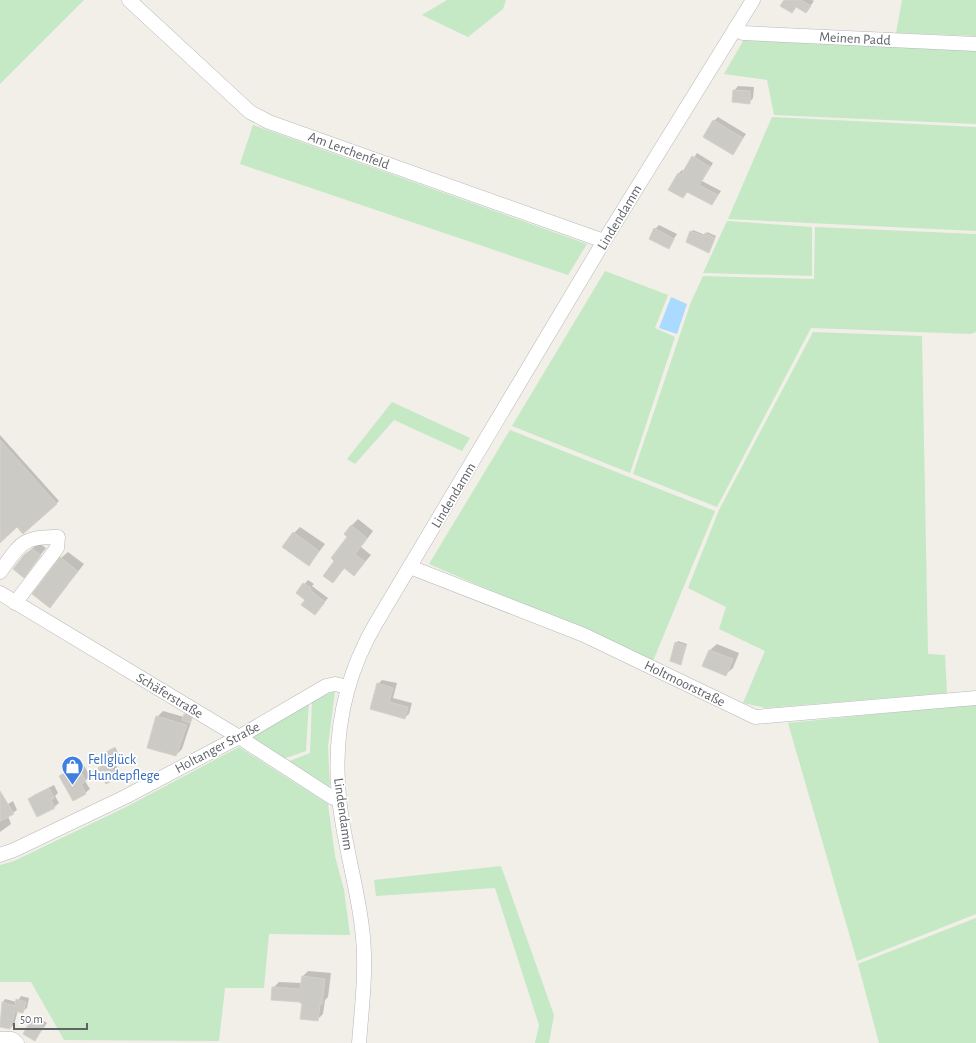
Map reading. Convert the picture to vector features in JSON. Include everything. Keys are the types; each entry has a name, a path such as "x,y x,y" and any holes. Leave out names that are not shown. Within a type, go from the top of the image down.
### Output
{"street":[{"name":"Am Lerchenfeld","path":"129,0 250,112 269,122 604,241"},
{"name":"Lindendamm","path":"359,1043 364,990 362,929 358,894 339,798 338,742 348,687 370,634 604,241 752,0"},
{"name":"Meinen Padd","path":"735,29 743,33 976,44"},
{"path":"0,572 21,544 36,536 58,537 57,548 15,603"},
{"name":"Holtmoorstraße","path":"410,567 584,635 755,717 976,698"},
{"name":"Schäferstraße","path":"0,593 239,737 333,798 339,798"},
{"name":"Holtanger Straße","path":"0,855 14,850 125,796 239,737 326,686 335,684 348,687"},
{"path":"0,1040 12,1039 17,1043"}],"green space":[{"path":"0,0 84,0 0,84"},
{"path":"447,0 506,0 503,9 468,37 422,15"},
{"path":"902,0 976,0 976,36 896,33"},
{"path":"746,36 976,46 976,124 774,115 767,80 724,74"},
{"path":"772,117 976,127 976,231 728,219"},
{"path":"253,125 587,244 568,275 240,164"},
{"path":"727,221 812,227 812,276 703,273"},
{"path":"815,227 976,234 976,332 971,334 811,328 717,507 633,474 691,302 703,276 814,279"},
{"path":"605,271 668,295 655,328 675,337 630,473 512,426"},
{"path":"813,332 922,336 928,654 945,655 947,693 766,708 743,703 765,651 719,629 726,607 688,588 719,510"},
{"path":"392,402 470,438 462,451 394,420 355,464 347,459"},
{"path":"510,430 715,511 653,661 429,564"},
{"path":"335,691 328,746 330,790 287,762 310,753 312,700"},
{"path":"309,702 306,751 283,759 248,734"},
{"path":"976,704 976,914 857,961 788,723"},
{"path":"239,747 328,804 335,856 344,890 350,935 269,934 264,988 225,988 219,1041 64,1040 31,982 0,982 0,865 14,861 126,807"},
{"path":"501,866 554,1015 549,1043 535,1043 539,1025 495,888 376,896 374,880"},
{"path":"976,918 976,1043 879,1043 858,964"}],"water":[{"path":"671,297 687,304 677,334 659,328"}],"building":[{"path":"784,0 801,0 811,6 806,13 796,7 792,13 780,6"},
{"path":"733,90 750,91 750,104 732,102"},
{"path":"713,120 743,138 733,155 703,137"},
{"path":"692,156 710,167 699,185 718,195 712,205 687,192 683,198 668,190 678,173 681,175"},
{"path":"654,228 674,239 669,249 649,239"},
{"path":"690,231 703,236 705,233 715,238 709,253 686,242"},
{"path":"0,440 57,504 23,534 17,527 0,543"},
{"path":"351,525 367,538 355,554 365,562 354,576 344,568 333,583 323,576 334,561 331,558 347,537 344,534"},
{"path":"293,532 319,551 309,566 282,547"},
{"path":"32,549 41,555 24,578 13,569 24,555"},
{"path":"60,557 78,571 50,608 32,594"},
{"path":"303,583 311,588 310,590 325,602 315,615 301,605 305,600 296,593"},
{"path":"675,642 686,646 681,665 670,661"},
{"path":"709,650 733,659 726,676 702,666"},
{"path":"377,683 393,688 389,702 408,707 405,719 370,709"},
{"path":"184,714 192,718 190,723 182,720"},
{"path":"156,716 187,725 176,756 147,748"},
{"path":"113,748 119,759 110,764 105,753"},
{"path":"109,762 117,778 106,784 98,768"},
{"path":"78,766 86,781 81,784 86,794 73,801 59,776"},
{"path":"49,788 54,798 51,800 55,808 37,817 28,799"},
{"path":"0,791 14,814 0,821"},
{"path":"302,976 325,979 318,1021 300,1019 302,1004 299,1002 271,1000 272,987 300,989"},
{"path":"16,999 26,1002 23,1013 15,1011 10,1029 0,1027 2,1002 15,1006"},
{"path":"31,1020 43,1027 35,1041 23,1034"}],"place":[{"name":"Fellglück Hundepflege","path":"73,786"}]}
